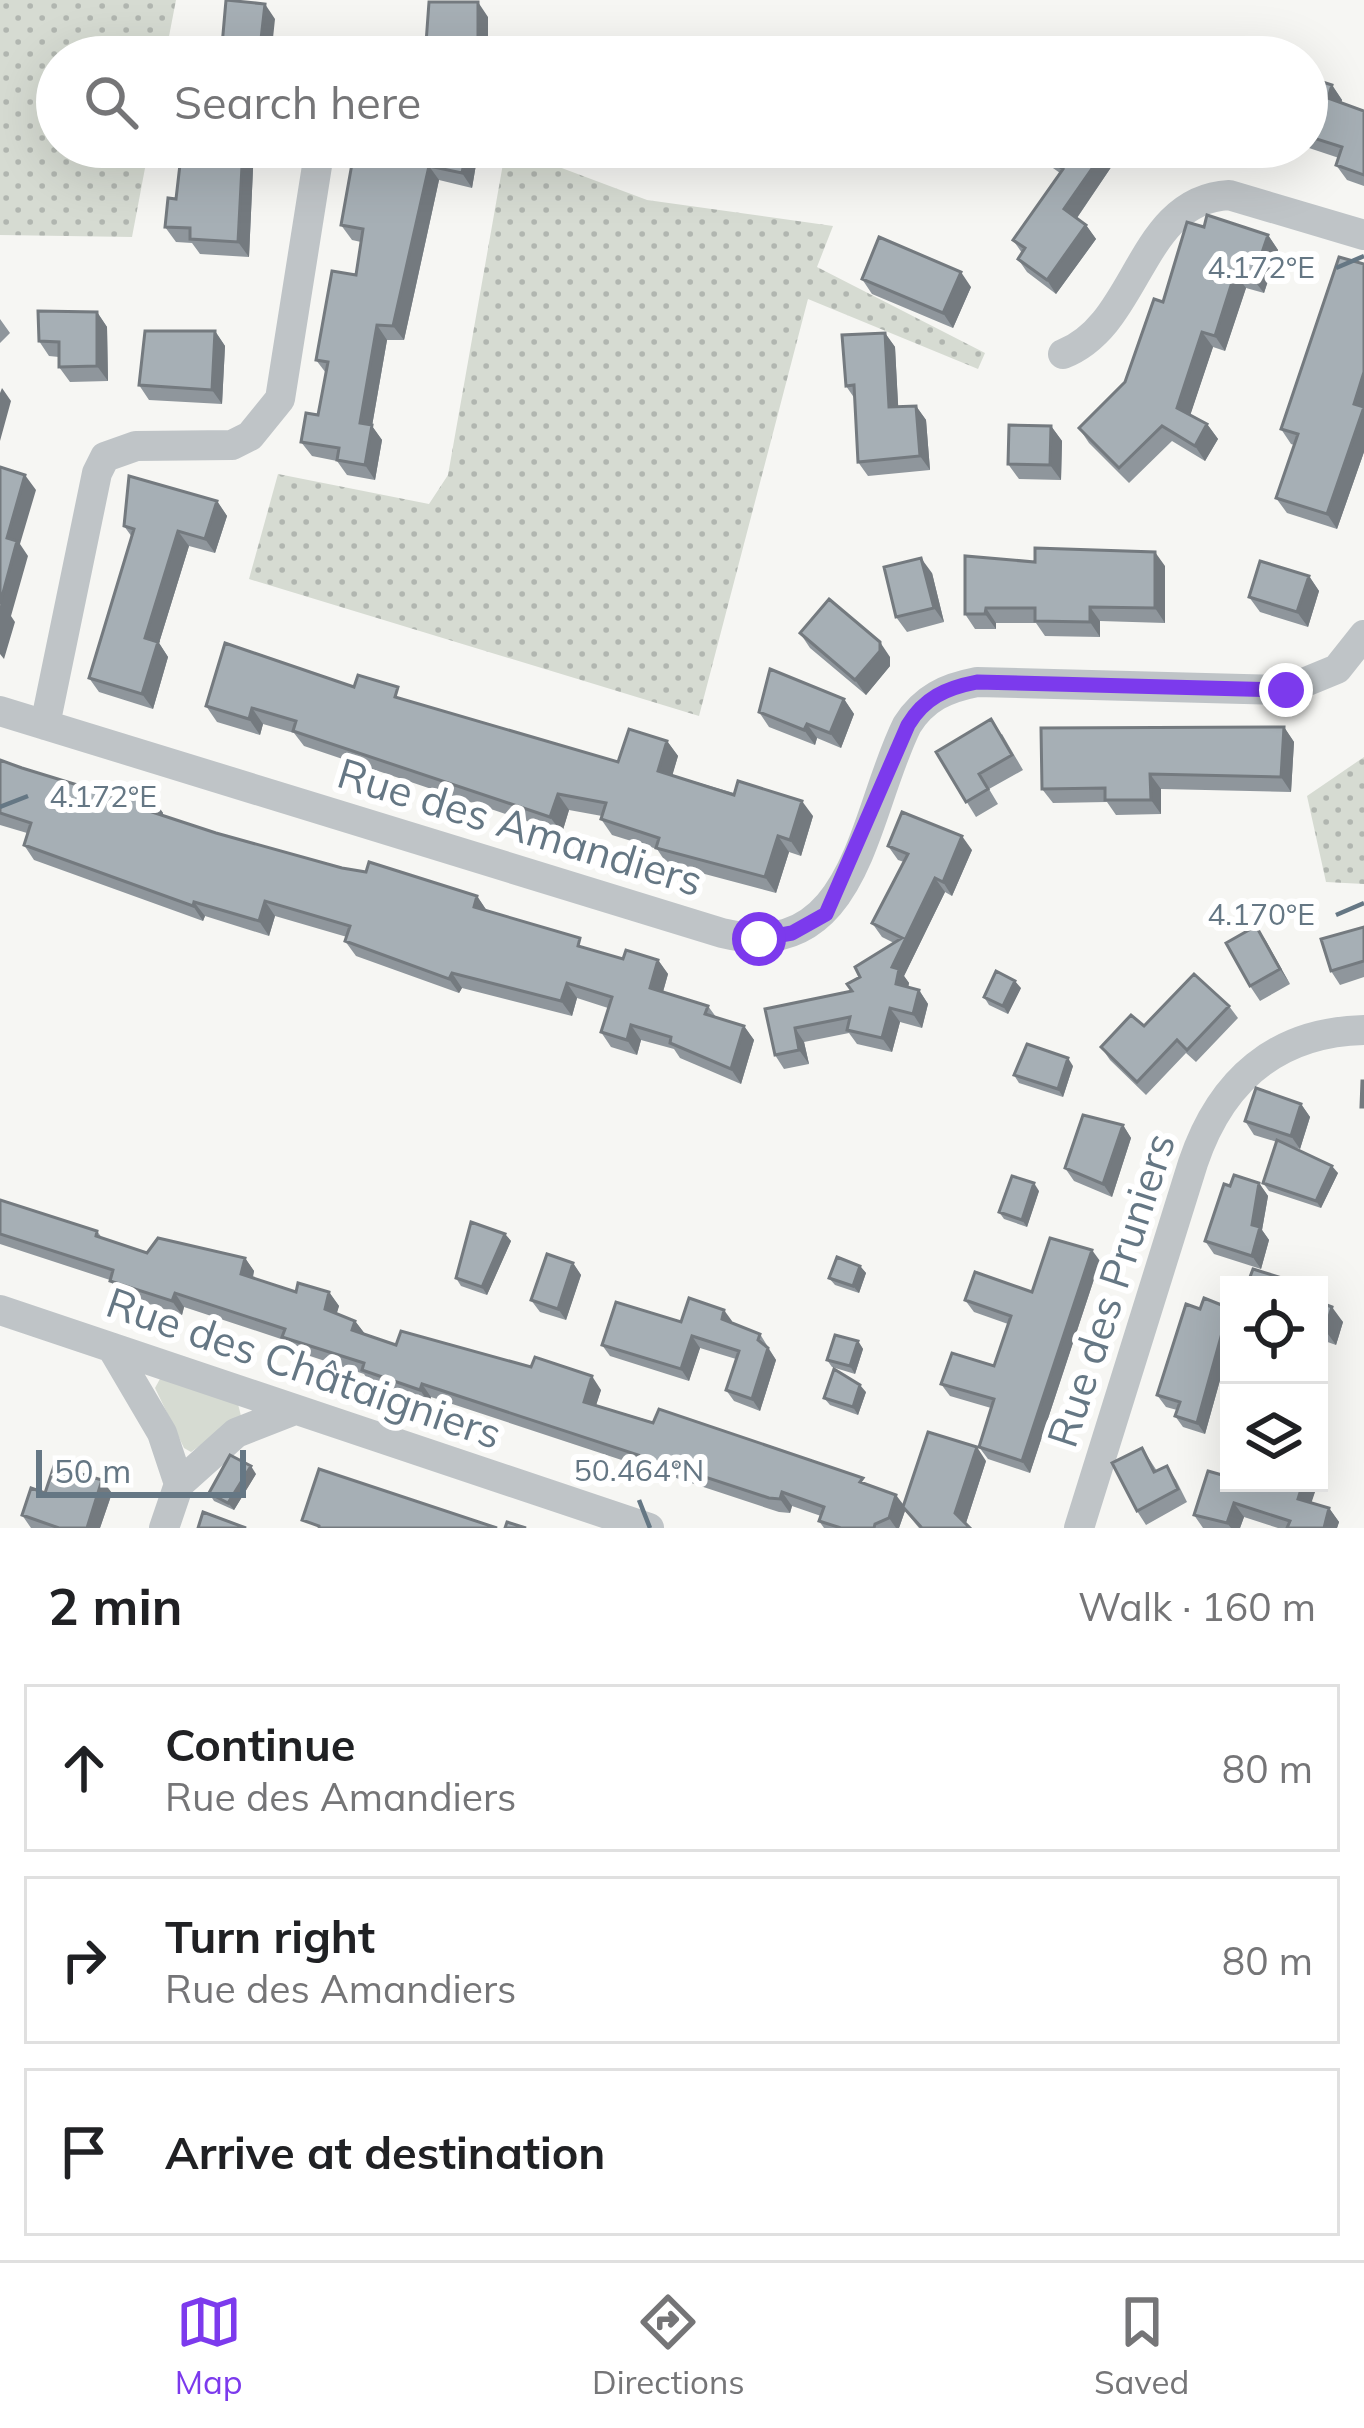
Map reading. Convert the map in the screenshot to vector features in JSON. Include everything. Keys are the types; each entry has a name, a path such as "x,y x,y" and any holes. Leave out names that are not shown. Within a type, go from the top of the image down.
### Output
{"street":[{"path":"45,725 97,473 105,458 136,446 232,445 250,436 280,399 317,168"},
{"path":"1063,354 1101,332 1171,218 1209,196 1229,195 1364,235"},
{"name":"Rue des Amandiers","path":"0,711 722,933 759,939 792,933 826,914 908,725 916,711 944,691 977,682 1286,690 1337,669 1364,635"},
{"name":"Rue des Pruniers","path":"1078,1528 1199,1146 1218,1106 1284,1043 1334,1030 1364,1030"},
{"name":"Rue des Châtaigniers","path":"0,1310 650,1528"},
{"path":"112,1348 147,1402 179,1484"},
{"path":"164,1528 179,1484 236,1432 292,1411"}],"shaded area":[{"path":"0,0 176,0 169,36 36,36 36,168 145,168 132,237 0,235"},
{"path":"502,168 562,168 647,200 833,226 817,267 985,353 978,369 808,299 699,716 249,579 278,474 429,504 448,475"},
{"path":"1364,757 1364,884 1326,882 1307,796"},
{"path":"161,1377 238,1404 241,1416 191,1452 184,1448 155,1388"}],"building":[{"path":"226,0 265,4 261,36 223,36"},
{"path":"429,2 478,2 478,36 427,36"},
{"path":"1328,98 1364,111 1364,175 1336,165 1342,147 1328,143"},
{"path":"180,168 242,168 238,242 190,239 190,228 165,227 168,198 176,199"},
{"path":"351,168 429,168 393,326 377,325 360,423 372,425 365,465 337,460 339,448 301,442 306,413 318,415 328,362 316,360 332,271 356,275 363,229 341,225"},
{"path":"1092,168 1064,209 1086,225 1047,280 1018,259 1025,248 1013,240 1063,169"},
{"path":"1207,215 1268,235 1253,279 1235,273 1215,336 1202,332 1177,408 1207,424 1195,446 1162,426 1119,468 1079,428 1125,382 1154,299 1163,302 1187,222 1204,227"},
{"path":"879,237 961,272 943,313 862,279"},
{"path":"1339,257 1364,264 1364,372 1354,404 1364,407 1327,514 1276,498 1298,434 1281,429"},
{"path":"38,311 97,312 97,366 59,367 59,342 39,341"},
{"path":"145,331 215,331 212,390 139,385"},
{"path":"885,333 889,407 916,406 920,456 858,462 854,385 846,386 842,335"},
{"path":"1009,425 1051,426 1050,465 1008,464"},
{"path":"0,467 25,475 7,538 17,541 0,604"},
{"path":"129,476 217,501 205,539 178,531 145,638 158,642 142,694 89,678 134,529 124,526"},
{"path":"1035,548 1155,552 1155,608 1090,607 1090,622 1035,621 1035,608 986,608 985,614 965,614 965,556 1035,562"},
{"path":"921,558 934,608 896,617 884,567"},
{"path":"1260,561 1309,576 1297,612 1249,597"},
{"path":"829,599 880,642 880,651 855,680 800,633"},
{"path":"225,643 354,687 358,675 398,687 395,697 618,762 629,729 667,741 658,771 734,795 738,781 802,801 790,840 778,836 765,877 656,848 659,838 601,819 606,803 558,794 550,817 293,731 296,721 252,708 249,719 206,706"},
{"path":"770,669 844,699 830,733 807,724 804,730 759,712"},
{"path":"991,719 1012,755 979,774 988,789 966,802 936,752"},
{"path":"1284,727 1281,777 1150,774 1151,800 1105,800 1105,788 1042,789 1041,728"},
{"path":"0,760 123,799 126,791 153,799 149,811 216,833 342,868 366,872 369,862 477,896 474,907 580,938 578,946 623,959 626,950 658,960 650,988 708,1006 705,1014 744,1026 731,1069 670,1043 671,1037 631,1025 627,1040 601,1032 612,997 567,983 561,1001 452,973 449,979 345,941 350,926 265,901 259,921 194,902 193,906 24,845 31,823 0,813"},
{"path":"902,812 962,836 943,882 935,878 892,967 899,969 896,984 919,990 913,1014 890,1008 882,1038 847,1030 850,1017 795,1028 799,1050 775,1055 765,1009 852,991 847,984 860,977 855,967 902,938 872,923 908,854 888,846"},
{"path":"1256,926 1280,969 1250,986 1226,943"},
{"path":"1364,927 1364,961 1331,971 1321,939"},
{"path":"996,971 1015,981 1003,1006 984,997"},
{"path":"1194,974 1229,1006 1187,1050 1177,1040 1137,1082 1101,1047 1131,1015 1144,1026"},
{"path":"1027,1044 1068,1058 1058,1089 1014,1075"},
{"path":"1256,1088 1301,1104 1291,1136 1245,1121"},
{"path":"1083,1115 1123,1125 1103,1184 1065,1168"},
{"path":"1277,1140 1332,1166 1316,1201 1263,1183"},
{"path":"1234,1175 1259,1183 1252,1225 1260,1227 1252,1256 1205,1241 1224,1184 1230,1186"},
{"path":"1012,1176 1034,1183 1022,1220 999,1212"},
{"path":"0,1200 97,1231 96,1236 147,1253 158,1238 245,1258 241,1274 296,1292 298,1283 329,1292 325,1309 355,1321 352,1330 396,1345 401,1331 531,1367 535,1357 592,1376 584,1402 653,1423 659,1409 863,1478 860,1482 896,1495 889,1518 874,1528 841,1528 819,1521 824,1507 782,1492 780,1499 769,1498 422,1384 420,1390 362,1370 364,1363 282,1337 285,1329 175,1293 172,1301 110,1281 113,1270 0,1234"},
{"path":"471,1222 505,1234 482,1287 456,1278"},
{"path":"1050,1238 1092,1250 1022,1461 979,1447 994,1399 941,1384 952,1353 994,1366 1011,1316 965,1300 975,1272 1032,1292"},
{"path":"547,1254 573,1263 558,1309 531,1300"},
{"path":"837,1257 860,1266 853,1286 829,1278"},
{"path":"689,1298 724,1310 722,1319 760,1334 758,1340 768,1348 752,1399 726,1390 739,1351 692,1336 681,1369 602,1345 616,1302 681,1322"},
{"path":"1204,1298 1220,1304 1220,1340 1197,1423 1175,1416 1180,1402 1157,1395 1186,1304 1200,1309"},
{"path":"835,1335 858,1341 850,1366 827,1360"},
{"path":"834,1369 860,1385 853,1407 824,1398"},
{"path":"928,1432 977,1447 955,1513 970,1528 922,1528 903,1507"},
{"path":"1142,1448 1154,1472 1167,1466 1178,1489 1137,1511 1112,1463"},
{"path":"230,1455 251,1466 228,1503 209,1493"},
{"path":"54,1466 102,1480 87,1528 59,1528 22,1515 31,1488 45,1493"},
{"path":"319,1469 497,1528 319,1528 302,1520"},
{"path":"1208,1471 1220,1474 1220,1492 1300,1492 1298,1499 1329,1508 1324,1528 1287,1528 1290,1521 1234,1503 1227,1523 1194,1515"},
{"path":"203,1512 246,1528 198,1528"}],"route":[{"path":"759,939 792,933 826,914 839,895 908,725 916,711 944,691 977,682 1286,690"}]}
